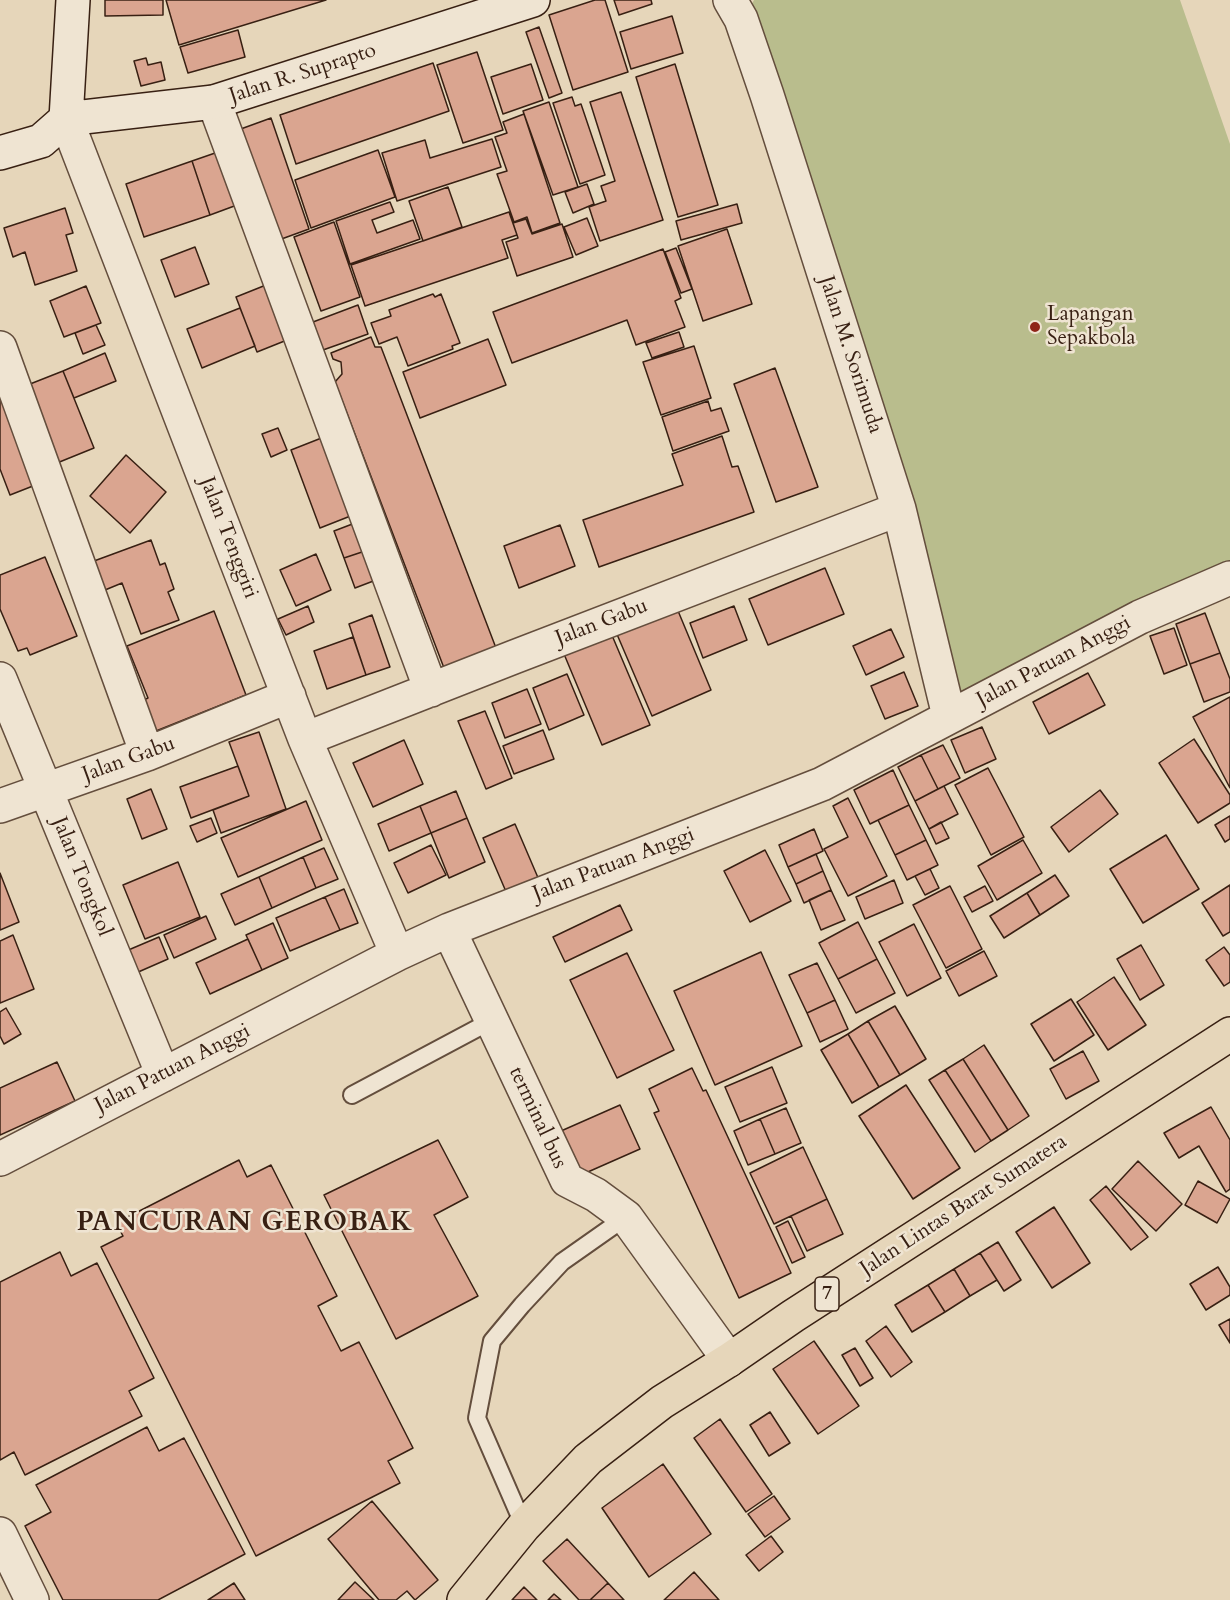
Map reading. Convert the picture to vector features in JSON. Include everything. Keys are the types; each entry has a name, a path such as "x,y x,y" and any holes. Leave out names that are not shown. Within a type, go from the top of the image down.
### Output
{"highway":[{"name":"Jalan Lintas Barat Sumatera","path":"464,1600 524,1526 588,1459 662,1402 1230,1034"}],"street":[{"path":"0,153 41,141 66,119 73,0"},
{"name":"Jalan R. Suprapto","path":"66,119 214,102 533,0"},
{"name":"Jalan M. Sorimuda","path":"730,0 741,19 767,95 899,509 949,716"},
{"path":"214,102 431,690"},
{"name":"Jalan Tenggiri","path":"66,119 305,739 397,954"},
{"path":"0,348 147,754"},
{"name":"Jalan Gabu","path":"305,739 899,509"},
{"name":"Jalan Patuan Anggi","path":"0,1159 397,954 449,930 822,784 1140,617 1230,578"},
{"name":"Jalan Tongkol","path":"0,679 163,1075"},
{"name":"Jalan Gabu","path":"0,806 147,754 289,696"},
{"name":"terminal bus","path":"449,930 567,1180 596,1195 626,1217 729,1360"},
{"path":"0,1534 32,1600"}],"lane":[{"path":"352,1095 491,1021"},
{"path":"524,1526 477,1418 492,1341 562,1262 626,1217"}],"green space":[{"name":"Lapangan Sepakbola","path":"754,0 1180,0 1230,144 1230,578 949,716 741,25"}],"building":[{"path":"105,0 163,0 163,15 105,16"},
{"path":"166,0 326,0 179,45"},
{"path":"595,0 605,0 628,72 573,90 549,15"},
{"path":"614,0 651,0 652,4 619,15"},
{"path":"672,16 683,53 631,69 620,32"},
{"path":"539,27 562,93 549,98 526,32"},
{"path":"238,30 245,57 188,73 180,47"},
{"path":"477,52 503,130 463,143 437,65"},
{"path":"146,58 148,65 161,62 165,80 141,86 134,61"},
{"path":"433,63 449,111 296,164 280,115"},
{"path":"531,64 543,100 503,114 491,77"},
{"path":"675,64 718,205 678,217 636,77"},
{"path":"621,92 663,220 600,241 589,207 606,201 601,186 615,181 590,102"},
{"path":"572,97 575,106 581,104 605,175 580,184 553,103"},
{"path":"549,102 578,187 553,195 523,111"},
{"path":"524,114 560,223 532,233 527,217 514,222 497,174 507,171 495,137 507,133 503,122"},
{"path":"271,118 309,229 276,241 238,130"},
{"path":"492,139 501,167 397,201 382,153 425,140 430,158"},
{"path":"378,150 395,197 311,228 295,180"},
{"path":"218,152 237,205 210,215 192,161"},
{"path":"192,161 210,215 144,237 126,184"},
{"path":"587,184 594,204 573,213 565,192"},
{"path":"448,187 462,227 423,241 409,201"},
{"path":"390,202 394,212 372,220 377,233 413,220 420,239 350,264 336,221"},
{"path":"737,204 742,223 681,240 676,221"},
{"path":"65,208 73,233 66,235 77,271 35,285 25,252 13,257 4,228"},
{"path":"509,212 517,235 502,240 508,258 365,306 351,265"},
{"path":"587,218 598,246 576,255 564,227"},
{"path":"526,219 532,234 562,224 573,257 517,276 506,242 518,238 513,223"},
{"path":"334,222 360,297 321,311 294,237"},
{"path":"727,229 752,304 703,321 678,246"},
{"path":"195,247 209,284 175,297 161,260"},
{"path":"676,248 692,289 681,293 665,252"},
{"path":"663,249 681,298 675,301 685,327 636,345 627,320 512,363 493,312"},
{"path":"266,285 287,340 257,352 236,297"},
{"path":"86,286 101,323 64,337 50,301"},
{"path":"433,294 435,297 441,294 460,343 452,346 453,349 408,366 397,337 379,344 371,323 391,316 389,310"},
{"path":"358,305 368,334 323,350 313,322"},
{"path":"240,308 255,346 202,368 187,329"},
{"path":"96,325 105,345 83,354 75,333"},
{"path":"679,332 684,347 652,358 646,343"},
{"path":"371,337 375,347 381,347 496,648 444,668 335,382 342,374 341,362 333,359 331,353"},
{"path":"488,339 506,385 420,418 403,372"},
{"path":"694,346 711,398 661,415 643,362"},
{"path":"105,353 116,381 74,398 63,371"},
{"path":"775,368 818,487 776,502 734,384"},
{"path":"63,371 94,448 57,463 25,386"},
{"path":"0,386 38,484 10,495 0,469"},
{"path":"708,401 711,411 721,408 729,431 673,451 662,417"},
{"path":"278,428 287,450 271,457 262,434"},
{"path":"722,436 732,467 738,466 754,512 599,567 583,520 683,485 672,454"},
{"path":"324,437 353,515 320,528 291,450"},
{"path":"126,455 166,492 130,533 90,496"},
{"path":"355,523 365,551 344,558 334,531"},
{"path":"560,525 575,566 519,588 504,546"},
{"path":"151,540 160,565 165,563 174,589 168,592 179,620 141,634 122,583 105,590 94,561"},
{"path":"365,551 376,580 355,588 344,558"},
{"path":"316,554 331,590 296,606 280,570"},
{"path":"45,557 77,636 30,655 27,648 18,651 0,609 0,575"},
{"path":"825,568 844,614 768,645 749,599"},
{"path":"308,606 314,622 286,635 278,619"},
{"path":"676,606 711,690 652,716 616,632"},
{"path":"734,606 747,640 703,658 690,623"},
{"path":"214,611 246,695 151,733 139,702 148,698 127,646"},
{"path":"1205,613 1220,653 1190,664 1176,624"},
{"path":"372,615 390,667 366,675 349,624"},
{"path":"1174,628 1187,665 1164,674 1150,636"},
{"path":"891,629 904,657 866,675 853,646"},
{"path":"611,633 650,725 602,745 564,654"},
{"path":"353,637 366,675 327,689 314,651"},
{"path":"1220,653 1230,679 1230,692 1204,702 1190,664"},
{"path":"904,672 918,706 885,719 871,686"},
{"path":"1088,673 1105,705 1049,734 1033,702"},
{"path":"567,674 584,715 549,730 533,688"},
{"path":"527,689 541,724 505,738 492,703"},
{"path":"1230,697 1230,788 1193,717"},
{"path":"485,711 512,778 486,789 458,721"},
{"path":"982,727 996,759 965,773 951,740"},
{"path":"543,730 554,759 514,774 503,746"},
{"path":"259,732 286,809 221,833 213,810 249,796 229,742"},
{"path":"1194,739 1230,795 1230,803 1198,823 1159,763"},
{"path":"404,740 423,784 373,807 353,763"},
{"path":"943,745 960,778 938,789 921,755"},
{"path":"921,755 938,789 915,801 898,767"},
{"path":"238,766 249,796 191,818 180,787"},
{"path":"988,768 1024,837 991,855 955,785"},
{"path":"893,770 909,805 870,824 854,790"},
{"path":"944,786 958,814 929,829 915,801"},
{"path":"151,789 167,829 142,839 127,799"},
{"path":"1100,790 1118,814 1069,852 1051,827"},
{"path":"456,791 467,818 431,833 420,806"},
{"path":"848,798 887,876 848,896 824,849 848,837 833,806"},
{"path":"306,801 322,840 238,877 221,838"},
{"path":"909,805 926,840 895,855 878,820"},
{"path":"420,806 431,833 389,851 378,824"},
{"path":"1230,816 1230,839 1225,842 1215,825"},
{"path":"211,818 217,833 197,842 190,826"},
{"path":"467,818 485,862 449,878 431,833"},
{"path":"941,822 949,838 936,844 929,829"},
{"path":"515,824 539,880 507,894 483,838"},
{"path":"814,829 823,851 788,867 779,845"},
{"path":"1166,835 1199,889 1143,923 1110,869"},
{"path":"926,840 938,865 907,880 895,855"},
{"path":"1023,840 1042,873 997,900 978,866"},
{"path":"431,845 446,875 408,893 394,863"},
{"path":"324,848 338,879 316,888 303,857"},
{"path":"765,850 791,901 750,922 724,871"},
{"path":"816,854 823,871 796,884 788,867"},
{"path":"303,857 316,888 272,908 259,877"},
{"path":"178,862 200,917 145,939 123,885"},
{"path":"930,869 939,888 925,895 915,876"},
{"path":"823,871 831,890 804,903 796,884"},
{"path":"0,873 19,922 0,930"},
{"path":"1055,875 1069,896 1040,915 1027,893"},
{"path":"259,877 272,908 235,925 221,894"},
{"path":"894,880 903,903 865,919 856,897"},
{"path":"1230,885 1230,932 1223,936 1202,903"},
{"path":"950,886 982,949 946,968 913,905"},
{"path":"985,886 993,901 972,912 964,897"},
{"path":"344,889 358,923 340,930 325,897"},
{"path":"831,890 845,920 821,930 809,900"},
{"path":"1027,893 1040,915 1004,938 990,916"},
{"path":"325,897 340,930 290,951 276,918"},
{"path":"620,905 632,930 565,962 553,937"},
{"path":"206,916 216,939 174,958 164,935"},
{"path":"858,922 877,959 838,979 819,943"},
{"path":"273,923 288,958 262,970 246,935"},
{"path":"914,924 941,978 907,996 879,942"},
{"path":"13,935 34,989 0,1003 0,941"},
{"path":"159,937 168,959 136,973 126,951"},
{"path":"248,939 262,970 210,994 196,963"},
{"path":"1141,945 1164,985 1140,1000 1117,959"},
{"path":"1224,947 1230,955 1230,982 1224,986 1206,960"},
{"path":"984,951 997,976 959,996 946,971"},
{"path":"761,952 802,1046 715,1085 674,991"},
{"path":"627,953 674,1050 617,1078 570,980"},
{"path":"877,959 895,993 856,1013 838,979"},
{"path":"817,963 835,1000 807,1013 789,975"},
{"path":"1114,977 1146,1025 1108,1050 1077,1002"},
{"path":"1071,999 1094,1035 1054,1061 1031,1024"},
{"path":"835,1000 848,1029 820,1042 807,1013"},
{"path":"895,1006 926,1059 900,1075 868,1021"},
{"path":"6,1008 21,1034 4,1044 0,1036 0,1012"},
{"path":"868,1021 900,1075 879,1087 848,1034"},
{"path":"848,1034 879,1087 852,1103 821,1050"},
{"path":"984,1045 1029,1116 1008,1130 963,1059"},
{"path":"1083,1051 1099,1081 1066,1099 1050,1069"},
{"path":"963,1059 1008,1130 991,1141 945,1070"},
{"path":"57,1062 75,1101 0,1135 0,1088"},
{"path":"772,1067 787,1103 740,1122 725,1087"},
{"path":"692,1068 703,1091 706,1090 791,1273 739,1298 654,1113 659,1111 649,1089"},
{"path":"945,1070 991,1141 975,1152 929,1080"},
{"path":"906,1085 960,1168 913,1199 859,1116"},
{"path":"620,1105 640,1149 581,1175 561,1131"},
{"path":"1211,1107 1230,1140 1230,1189 1226,1192 1199,1146 1179,1158 1164,1133"},
{"path":"786,1108 801,1143 775,1154 760,1119"},
{"path":"760,1119 775,1154 748,1165 734,1131"},
{"path":"438,1140 468,1197 434,1215 478,1296 396,1339 324,1195"},
{"path":"803,1147 827,1199 774,1224 750,1173"},
{"path":"239,1160 247,1177 271,1165 337,1296 318,1306 341,1351 359,1342 413,1448 388,1461 400,1483 256,1556 101,1247 123,1236 116,1223"},
{"path":"1138,1161 1182,1204 1156,1231 1112,1189"},
{"path":"1198,1181 1230,1199 1217,1223 1185,1205"},
{"path":"1106,1186 1148,1237 1131,1250 1090,1200"},
{"path":"827,1199 843,1234 807,1251 791,1216"},
{"path":"1054,1207 1090,1263 1052,1288 1016,1232"},
{"path":"788,1221 805,1257 792,1263 776,1227"},
{"path":"998,1242 1021,1280 1004,1291 980,1253"},
{"path":"60,1252 71,1276 97,1263 154,1378 129,1391 142,1416 25,1475 14,1452 0,1460 0,1282"},
{"path":"980,1253 997,1280 970,1296 954,1269"},
{"path":"1218,1267 1230,1287 1230,1295 1206,1310 1190,1284"},
{"path":"954,1269 970,1296 945,1312 928,1285"},
{"path":"928,1285 945,1312 912,1332 895,1305"},
{"path":"1230,1319 1230,1343 1219,1325"},
{"path":"886,1326 912,1362 891,1377 866,1341"},
{"path":"814,1341 859,1406 818,1434 773,1369"},
{"path":"855,1348 873,1378 860,1386 842,1355"},
{"path":"770,1412 790,1443 769,1456 750,1425"},
{"path":"720,1419 772,1494 746,1512 694,1438"},
{"path":"147,1427 159,1451 184,1438 245,1554 158,1600 63,1600 25,1526 51,1512 36,1485"},
{"path":"663,1464 711,1534 649,1577 602,1508"},
{"path":"774,1496 790,1519 765,1537 748,1514"},
{"path":"372,1501 438,1580 415,1600 407,1591 396,1600 379,1600 328,1539"},
{"path":"771,1536 783,1552 759,1571 746,1555"},
{"path":"567,1539 608,1583 590,1600 579,1600 543,1561"},
{"path":"694,1572 719,1600 664,1600"},
{"path":"355,1582 374,1600 338,1600"},
{"path":"234,1583 245,1600 208,1600"},
{"path":"608,1583 624,1600 590,1600"},
{"path":"524,1587 537,1600 512,1600"},
{"path":"554,1594 561,1600 548,1600"}],"place":[{"name":"Lapangan Sepakbola","path":"1035,327"}],"district":[{"name":"PANCURAN GEROBAK","path":"245,1224"}]}
